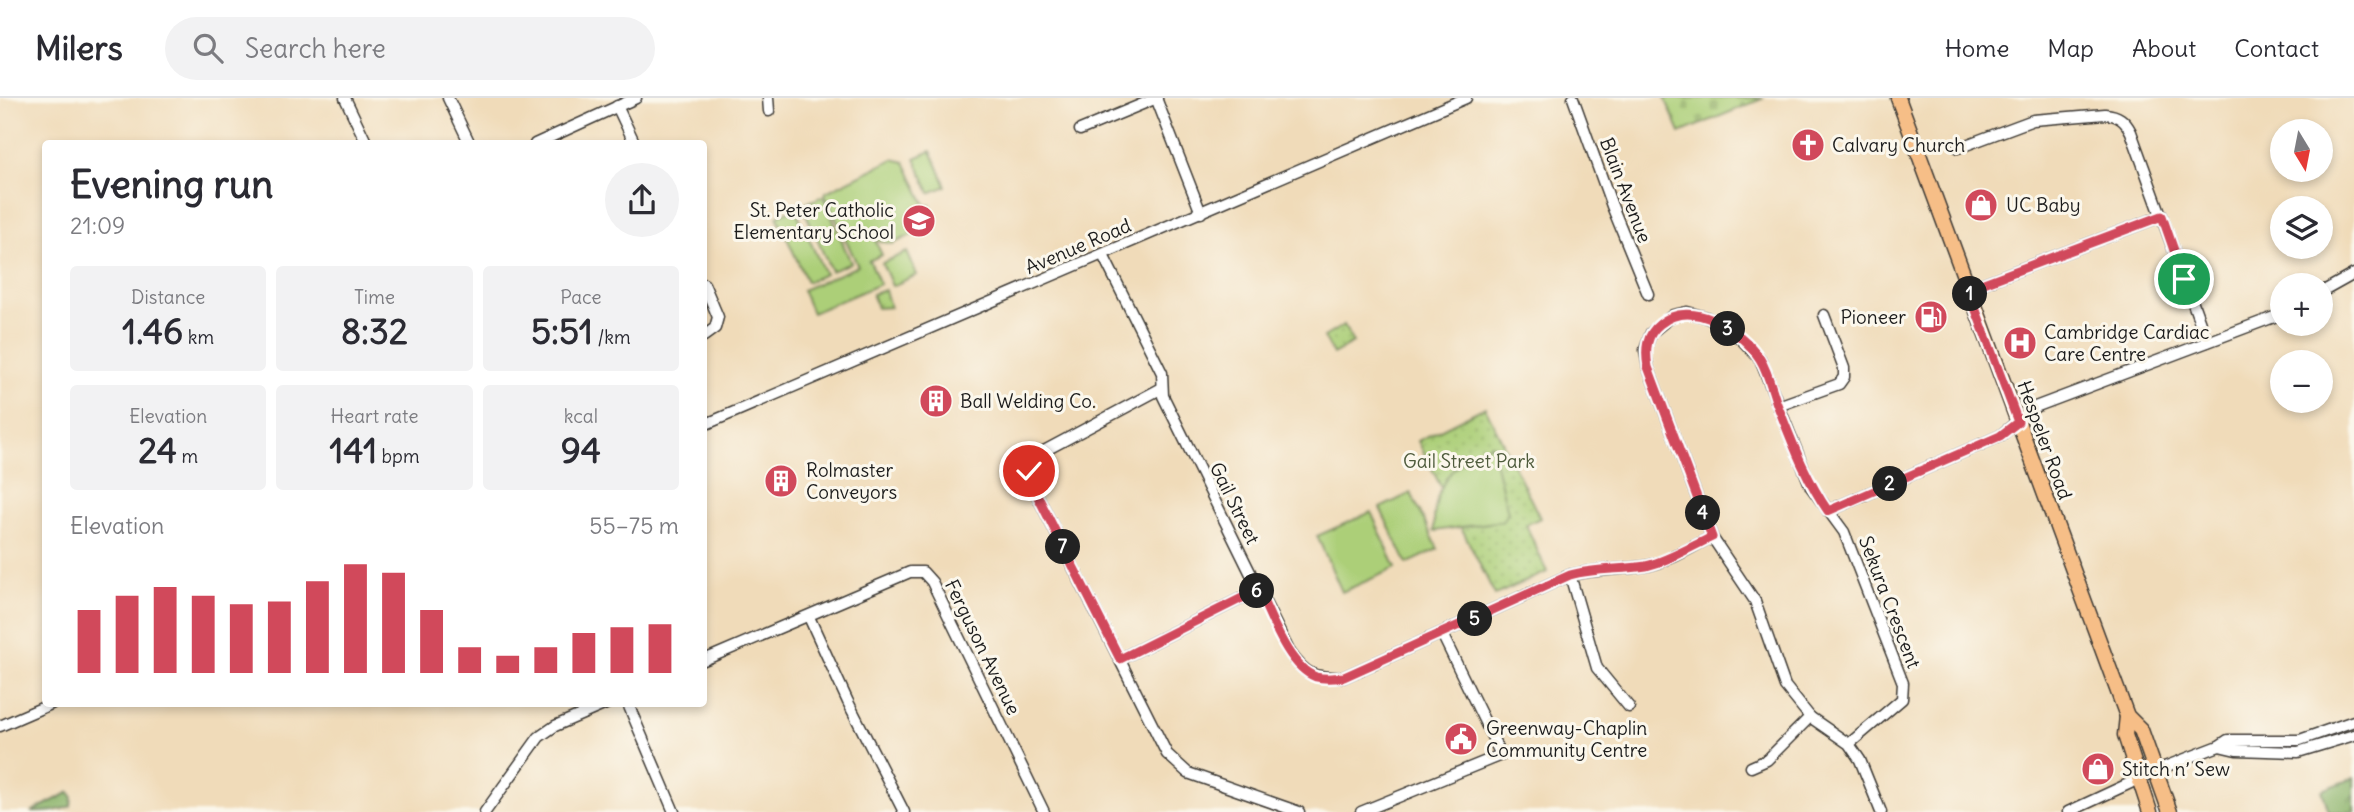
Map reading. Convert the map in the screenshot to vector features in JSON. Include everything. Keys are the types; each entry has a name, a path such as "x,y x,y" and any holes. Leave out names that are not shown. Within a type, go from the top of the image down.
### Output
{"main road":[{"name":"Hespeler Road","path":"1898,98 2127,716 2141,730 2170,812"},
{"name":"Hespeler Road","path":"2127,716 2125,736 2150,812"}],"street":[{"path":"345,98 365,140"},
{"path":"448,98 468,140"},
{"path":"544,140 636,98"},
{"path":"768,98 769,111"},
{"path":"1080,130 1156,98 1201,213"},
{"name":"Avenue Road","path":"707,424 1466,98"},
{"name":"Blain Avenue","path":"1573,98 1648,295"},
{"path":"617,106 633,140"},
{"path":"1958,148 2033,120 2105,114 2115,115 2127,124 2207,342"},
{"path":"1968,289 2162,216"},
{"name":"Gail Street","path":"1103,255 1162,373 1163,396 1289,651 1301,669 1318,678 1344,677 1570,575 1590,570 1646,566 1712,537"},
{"path":"2333,286 2354,274"},
{"path":"707,291 718,317 715,328 707,334"},
{"name":"Sekura Crescent","path":"1849,744 1902,699 1903,683 1844,532 1811,486 1760,359 1728,329 1706,317 1687,312 1673,315 1651,333 1645,350 1648,367 1712,537 1755,601 1785,686 1810,717 1849,744 1860,760 1881,812"},
{"path":"1778,406 1839,384 1844,377 1844,368 1824,315"},
{"path":"1828,511 2000,436 2035,407 2270,318"},
{"path":"1162,388 1031,458 1029,471 1032,485 1167,754 1188,773 1300,812"},
{"name":"Ferguson Avenue","path":"707,659 910,572 923,572 932,582 1044,812"},
{"path":"1570,575 1597,668 1629,707"},
{"path":"1120,659 1258,590"},
{"path":"809,617 848,702 904,812"},
{"path":"1362,812 1501,755 1442,634"},
{"path":"0,726 44,707"},
{"path":"485,812 539,737 555,726 599,707"},
{"path":"629,707 674,812"},
{"path":"1751,767 1767,760 1810,717"},
{"path":"2068,812 2228,740 2300,740 2354,721"},
{"path":"2219,746 2236,750 2298,752 2354,735"}],"green space":[{"path":"1665,98 1764,98 1680,133"},
{"path":"931,151 946,186 930,193 915,158"},
{"path":"893,159 905,162 926,206 930,205 934,224 893,244 875,240 882,255 868,261 880,284 812,313 802,290 858,266 825,195 826,192"},
{"path":"823,196 851,263 831,271 802,205"},
{"path":"795,208 825,274 807,282 777,216"},
{"path":"907,252 917,275 892,286 882,263"},
{"path":"885,290 890,307 877,308 872,294"},
{"path":"1344,325 1353,343 1333,354 1324,337"},
{"name":"Gail Street Park","path":"1485,407 1540,518 1526,525 1547,572 1495,595 1418,441"},
{"path":"1491,444 1508,513 1502,521 1434,531 1437,501 1447,477 1465,459"},
{"path":"1411,493 1438,549 1407,564 1380,508"},
{"path":"1371,512 1396,568 1342,592 1317,536"},
{"path":"2354,778 2354,812 2329,812 2322,790"},
{"path":"70,792 71,806 56,811 31,812"}],"place":[{"name":"Calvary Church","path":"1808,145"},
{"name":"UC Baby","path":"1981,205"},
{"name":"St. Peter Catholic Elementary School","path":"919,221"},
{"name":"Pioneer","path":"1931,317"},
{"name":"Cambridge Cardiac Care Centre","path":"2020,343"},
{"name":"Ball Welding Co.","path":"936,401"},
{"name":"Rolmaster Conveyors","path":"781,481"},
{"name":"Greenway-Chaplin Community Centre","path":"1461,739"},
{"name":"Stitch n’ Sew","path":"2098,769"}],"route":[{"path":"1029,471 1032,485 1120,659 1258,590 1301,669 1318,678 1344,677 1570,575 1590,570 1646,566 1712,537 1653,385 1645,350 1651,333 1673,315 1687,312 1706,317 1728,329 1760,359 1811,486 1828,511 2000,436 2018,422 1968,289 2162,216 2184,279"}]}
